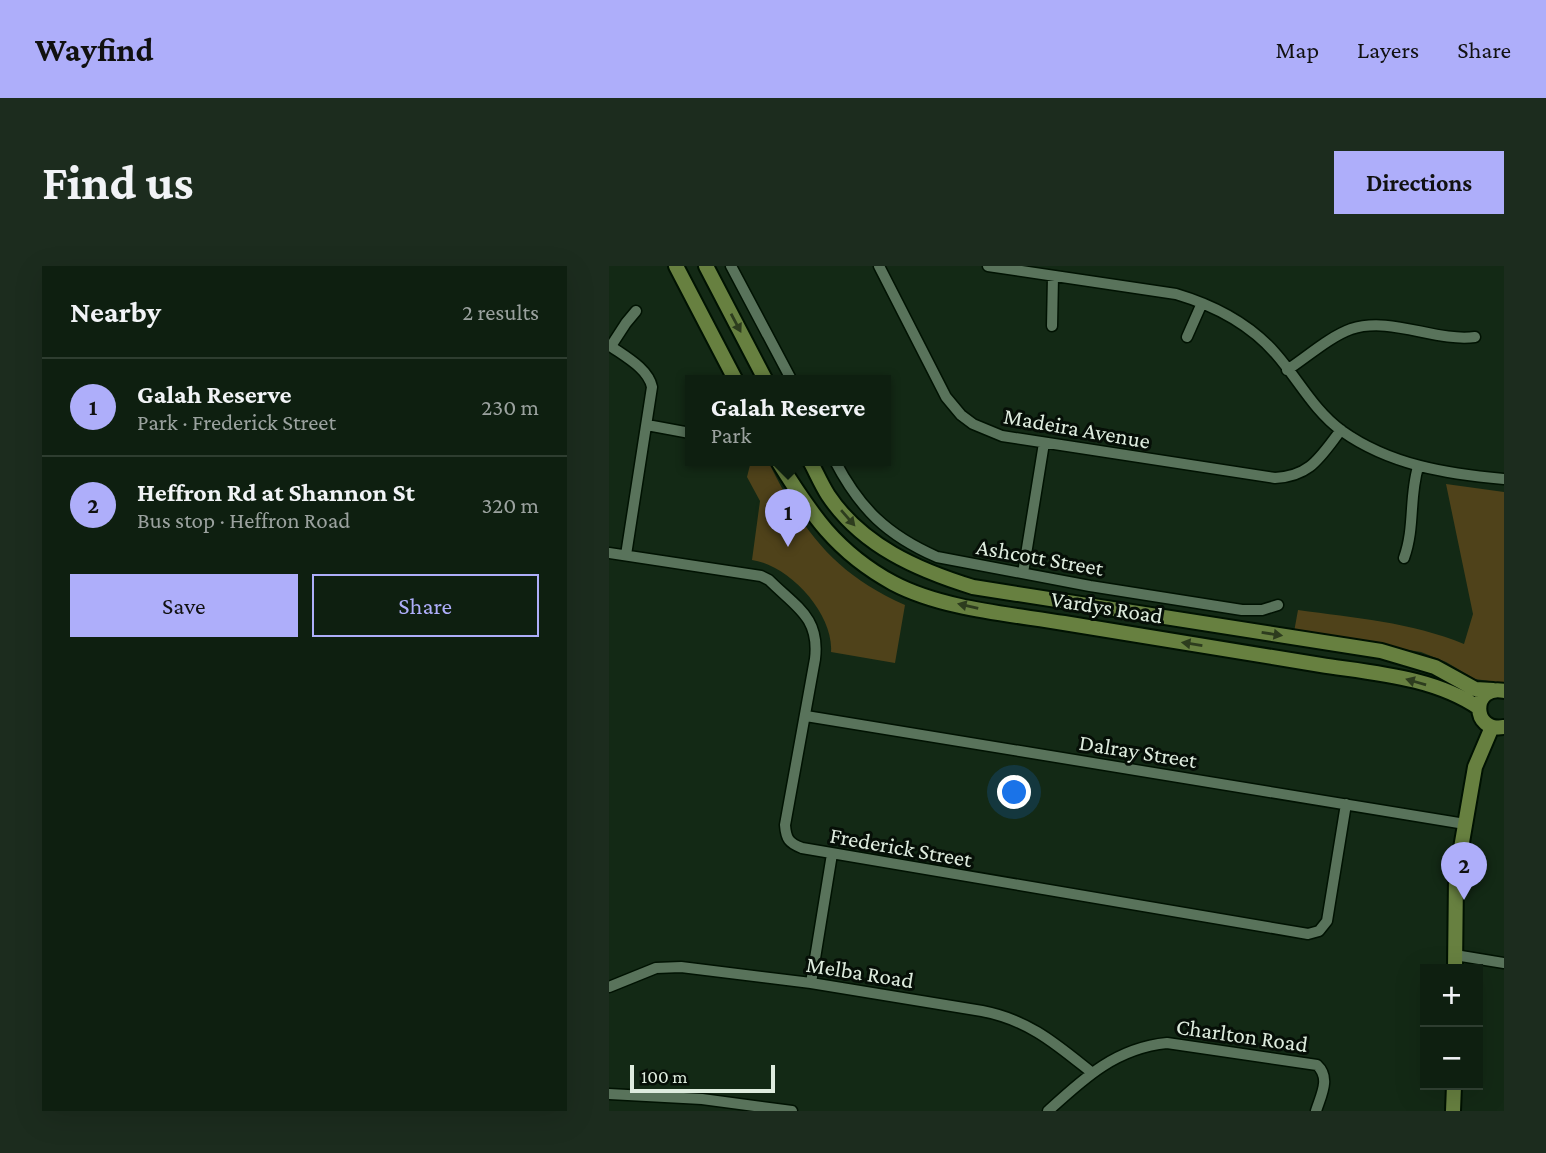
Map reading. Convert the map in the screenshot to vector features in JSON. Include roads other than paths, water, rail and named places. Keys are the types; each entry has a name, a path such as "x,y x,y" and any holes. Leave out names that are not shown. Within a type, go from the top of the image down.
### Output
{"main road":[{"path":"676,266 733,375"},
{"path":"706,266 763,375"},
{"name":"Vardys Road","path":"781,466 811,514 832,537 861,562 892,582 915,592 994,612 1387,675 1457,695 1479,708"},
{"name":"Vardys Road","path":"813,466 829,496 856,528 886,551 935,575 973,587 1381,652 1435,667 1475,689 1498,690"},
{"path":"1455,962 1455,891 1475,767 1498,727 1483,721 1479,708 1483,696 1498,690"},
{"path":"1453,1111 1454,1090"}],"street":[{"path":"731,266 789,375"},
{"name":"Madeira Avenue","path":"879,266 946,397 961,415 987,432 1275,478 1296,475 1313,466 1341,430"},
{"path":"988,266 1175,294 1202,303 1235,320 1263,342 1321,412 1341,430 1379,453 1418,467 1504,480"},
{"path":"1052,326 1053,276"},
{"path":"1187,337 1202,303"},
{"path":"626,555 652,392 651,382 643,371 610,346 636,311"},
{"path":"1287,370 1339,335 1357,328 1375,325 1464,338 1475,337"},
{"path":"647,425 685,432"},
{"path":"1023,573 1044,443"},
{"name":"Ashcott Street","path":"838,466 871,516 913,547 937,558 1242,610 1262,610 1278,605"},
{"path":"1404,558 1412,535 1414,483 1418,467"},
{"name":"Frederick Street","path":"609,553 757,575 769,580 811,621 816,649 785,825 786,838 791,844 802,849 1308,934 1319,932 1327,921 1346,804"},
{"name":"Dalray Street","path":"806,716 1465,824"},
{"path":"811,983 832,854"},
{"path":"1455,962 1504,963"},
{"name":"Melba Road","path":"609,987 656,968 681,967 811,983 1005,1015 1038,1031 1091,1072"},
{"name":"Charlton Road","path":"1048,1111 1091,1072 1119,1055 1134,1049 1167,1043 1317,1065 1324,1071 1325,1080 1316,1111"},
{"path":"609,1094 702,1099 792,1111"}],"place":[{"name":"Galah Reserve","path":"788,547"},
{"name":"Heffron Rd at Shannon St","path":"1464,900"}]}
